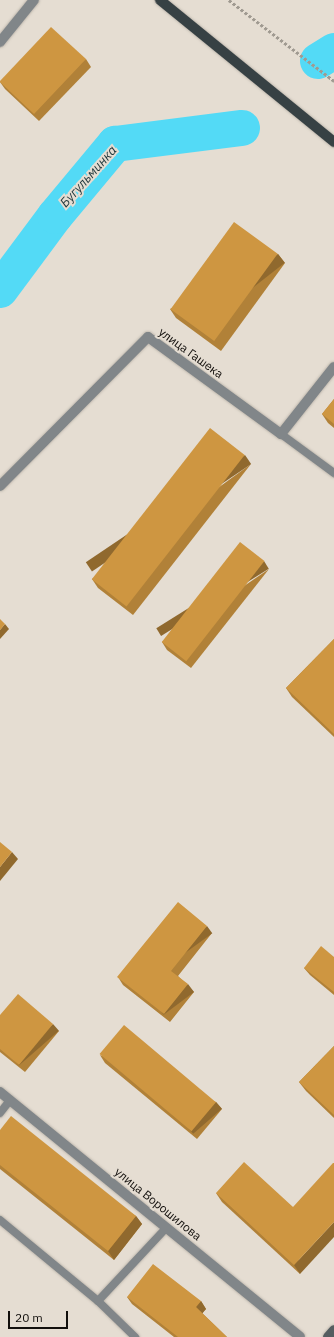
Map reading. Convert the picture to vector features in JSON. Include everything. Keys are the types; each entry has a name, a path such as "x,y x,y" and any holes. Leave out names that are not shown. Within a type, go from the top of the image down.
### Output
{"main road":[{"path":"160,0 334,142"},
{"path":"328,1337 334,1330"}],"street":[{"path":"0,42 34,0"},
{"name":"улица Гашека","path":"0,486 148,337 281,434"},
{"path":"281,434 334,367"},
{"name":"улица Ворошилова","path":"0,1092 300,1337"}],"lane":[{"path":"281,434 334,473"},
{"path":"0,1113 10,1100"},
{"path":"0,1220 98,1301 135,1337"},
{"path":"98,1301 166,1228"}],"path":[{"path":"228,0 334,81"}],"building":[{"path":"51,27 86,59 34,114 0,81"},
{"path":"234,222 278,254 214,341 171,309"},
{"path":"334,399 334,424 322,414"},
{"path":"210,428 245,455 126,606 92,579"},
{"path":"240,542 264,561 186,661 162,642"},
{"path":"0,619 5,624 0,630"},
{"path":"334,639 334,734 286,688"},
{"path":"0,842 12,852 0,867"},
{"path":"178,902 207,926 171,971 188,984 164,1014 117,977"},
{"path":"321,946 334,957 334,992 304,968"},
{"path":"18,994 53,1024 19,1065 0,1049 0,1015"},
{"path":"124,1025 216,1102 191,1131 100,1054"},
{"path":"334,1046 334,1115 299,1082"},
{"path":"11,1116 136,1216 108,1251 0,1165 0,1130"},
{"path":"244,1162 293,1207 334,1163 334,1222 294,1265 216,1193"},
{"path":"153,1264 201,1301 196,1307 227,1337 178,1337 127,1297"}],"waterway":[{"path":"318,61 334,51"},
{"name":"Бугульминка","path":"0,290 55,216 115,144 242,128"}]}
